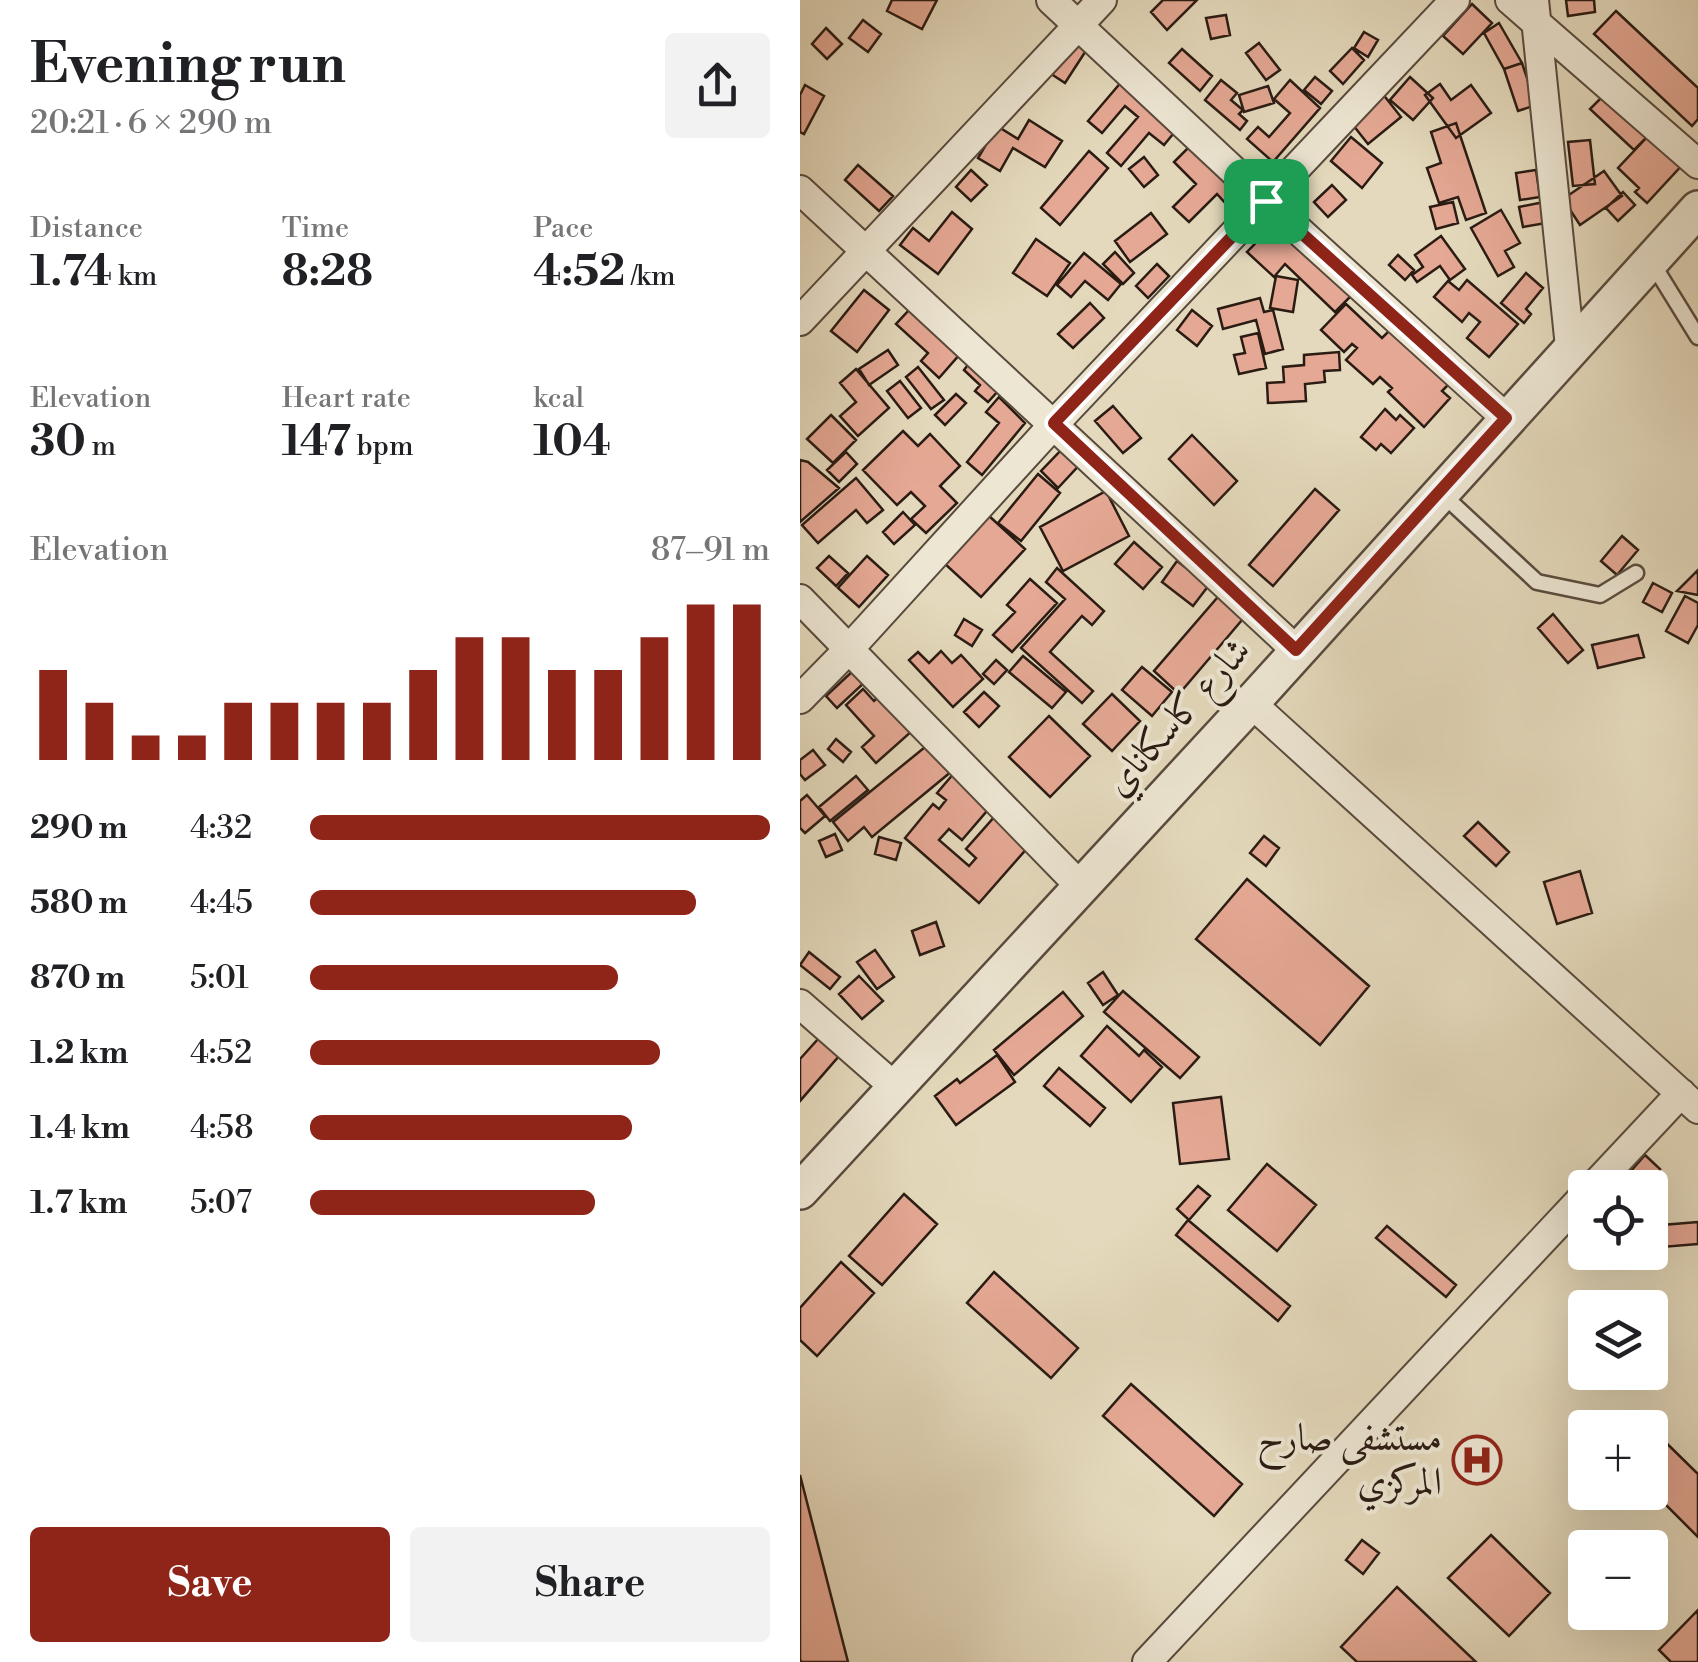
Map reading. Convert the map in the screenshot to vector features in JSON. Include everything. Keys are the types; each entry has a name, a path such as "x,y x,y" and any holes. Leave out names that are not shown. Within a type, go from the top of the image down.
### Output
{"street":[{"path":"1051,0 1506,418"},
{"path":"800,322 1102,0"},
{"path":"800,698 1455,0"},
{"path":"1510,0 1536,13 1698,164"},
{"path":"1536,13 1570,346"},
{"path":"800,190 1296,650"},
{"name":"شارع كاسكاناي","path":"800,1192 1698,210"},
{"path":"800,600 1080,886"},
{"path":"1250,702 1689,1101 1612,1170"},
{"path":"800,1004 897,1089"},
{"path":"1147,1662 1568,1213"}],"lane":[{"path":"1650,260 1698,337"},
{"path":"1440,492 1538,582 1600,596 1636,573"}],"building":[{"path":"892,0 937,0 922,29 887,11"},
{"path":"1163,0 1197,0 1167,30 1151,12"},
{"path":"1566,0 1594,0 1595,12 1568,16"},
{"path":"1472,4 1492,23 1463,54 1443,36"},
{"path":"1616,11 1698,88 1698,119 1692,126 1594,34"},
{"path":"1226,15 1230,35 1211,39 1206,18"},
{"path":"863,20 881,34 868,52 849,38"},
{"path":"1499,23 1522,63 1504,69 1484,33"},
{"path":"826,28 842,44 827,59 812,44"},
{"path":"1067,31 1089,46 1065,83 1042,68"},
{"path":"1364,32 1378,40 1368,57 1354,48"},
{"path":"1259,43 1280,70 1266,80 1246,53"},
{"path":"1352,48 1364,60 1343,84 1330,71"},
{"path":"1182,49 1212,76 1200,91 1169,63"},
{"path":"1522,63 1536,105 1518,111 1504,69"},
{"path":"1315,77 1332,91 1321,104 1304,90"},
{"path":"1410,77 1433,98 1413,120 1390,100"},
{"path":"1123,80 1178,128 1164,145 1149,133 1121,166 1107,153 1138,117 1125,106 1102,133 1088,121"},
{"path":"1221,80 1237,93 1231,100 1243,110 1239,114 1247,121 1240,130 1205,100"},
{"path":"1290,80 1320,108 1273,162 1247,139 1258,127 1269,137 1290,113 1274,99"},
{"path":"1440,84 1451,100 1471,85 1491,113 1456,138 1425,95"},
{"path":"805,85 824,96 804,134 800,132 800,95"},
{"path":"1268,86 1274,103 1244,112 1239,95"},
{"path":"1607,92 1651,133 1634,150 1590,109"},
{"path":"1382,93 1401,117 1368,144 1349,120"},
{"path":"1029,120 1062,141 1045,167 1013,148 1000,171 978,158 997,126 1018,139"},
{"path":"1456,123 1486,213 1466,220 1458,197 1439,203 1427,168 1441,163 1431,132"},
{"path":"1651,133 1684,163 1647,203 1635,192 1639,188 1618,168"},
{"path":"1351,137 1382,163 1362,188 1331,161"},
{"path":"1590,140 1595,184 1573,186 1568,142"},
{"path":"1192,144 1240,192 1227,205 1217,194 1189,222 1173,207 1196,184 1174,162"},
{"path":"1089,151 1108,168 1060,225 1041,208"},
{"path":"1144,157 1158,175 1144,187 1129,169"},
{"path":"858,165 893,196 879,211 845,180"},
{"path":"971,170 987,185 971,201 956,187"},
{"path":"1536,170 1540,197 1520,200 1516,173"},
{"path":"1604,171 1622,196 1580,225 1563,199"},
{"path":"1332,185 1346,200 1328,217 1314,202"},
{"path":"1623,192 1635,205 1618,221 1606,208"},
{"path":"1549,201 1552,222 1523,227 1519,207"},
{"path":"1453,202 1458,223 1436,229 1430,207"},
{"path":"1501,210 1520,243 1505,251 1514,267 1498,276 1471,228"},
{"path":"952,212 972,229 938,274 900,245 913,228 929,241"},
{"path":"1151,213 1167,234 1130,262 1115,241"},
{"path":"1278,220 1354,293 1335,312 1285,264 1274,277 1247,252"},
{"path":"1441,236 1465,269 1450,280 1440,266 1417,282 1412,275 1423,267 1415,255"},
{"path":"1036,239 1070,263 1047,296 1013,273"},
{"path":"1115,252 1134,273 1123,284 1103,264"},
{"path":"1084,253 1121,284 1108,300 1085,281 1071,297 1057,285"},
{"path":"1398,255 1414,270 1405,280 1389,265"},
{"path":"1157,264 1169,276 1148,298 1136,286"},
{"path":"1526,273 1543,288 1526,309 1531,314 1524,323 1501,303"},
{"path":"1276,276 1298,280 1293,312 1270,308"},
{"path":"1467,280 1518,324 1489,357 1467,338 1480,322 1469,313 1462,322 1434,297 1448,281 1459,290"},
{"path":"864,290 889,310 857,352 831,331"},
{"path":"1260,298 1264,312 1273,310 1283,349 1265,354 1256,320 1223,329 1218,309"},
{"path":"1090,303 1104,318 1073,348 1058,334"},
{"path":"1346,304 1382,338 1391,329 1449,384 1442,391 1450,398 1424,427 1388,392 1392,388 1380,377 1373,384 1346,360 1357,348 1352,344 1344,352 1321,330"},
{"path":"910,309 960,354 939,378 921,361 928,353 896,324"},
{"path":"1192,310 1212,326 1197,346 1177,330"},
{"path":"1258,333 1266,368 1239,374 1234,355 1245,353 1241,337"},
{"path":"888,350 898,365 869,385 859,369"},
{"path":"1339,352 1340,370 1324,371 1325,382 1305,384 1306,401 1268,403 1267,383 1284,382 1283,367 1304,365 1304,355"},
{"path":"970,362 999,390 988,402 975,391 980,385 964,370"},
{"path":"918,367 944,400 931,409 906,377"},
{"path":"856,369 889,408 858,436 840,416 856,402 840,383"},
{"path":"900,381 921,408 908,418 887,391"},
{"path":"956,394 966,403 945,425 935,415"},
{"path":"999,397 1025,423 982,475 967,462 999,423 986,412"},
{"path":"1113,406 1141,438 1123,453 1095,421"},
{"path":"1385,409 1396,420 1400,415 1414,428 1391,453 1381,444 1376,450 1361,437"},
{"path":"831,415 856,440 833,463 807,439"},
{"path":"903,431 918,446 930,434 960,466 940,486 957,503 926,533 911,519 925,506 911,492 897,505 863,470"},
{"path":"1192,435 1237,481 1214,505 1169,459"},
{"path":"1067,444 1084,460 1058,488 1041,471"},
{"path":"846,452 857,464 839,482 827,470"},
{"path":"800,460 808,462 839,488 800,522"},
{"path":"1038,474 1060,493 1021,541 998,523"},
{"path":"856,478 883,510 867,523 856,510 818,543 802,525"},
{"path":"1315,489 1339,510 1273,586 1249,565"},
{"path":"1106,491 1129,536 1063,571 1040,527"},
{"path":"903,512 915,525 894,544 883,532"},
{"path":"988,515 1025,549 981,597 945,564"},
{"path":"1622,536 1638,550 1617,575 1601,561"},
{"path":"1134,542 1162,567 1143,589 1115,564"},
{"path":"829,556 848,573 836,586 817,568"},
{"path":"867,556 888,575 859,607 838,588"},
{"path":"1177,561 1209,585 1193,606 1162,582"},
{"path":"1057,568 1104,611 1092,625 1082,616 1050,652 1093,691 1082,703 1021,648 1065,599 1046,582"},
{"path":"1698,570 1698,595 1677,591"},
{"path":"1030,579 1057,603 1012,652 993,635 1015,612 1007,605"},
{"path":"1653,583 1672,593 1662,612 1643,602"},
{"path":"1223,591 1248,613 1179,694 1154,671"},
{"path":"1685,596 1698,603 1698,625 1688,643 1666,631"},
{"path":"1553,614 1583,650 1568,663 1538,628"},
{"path":"964,619 982,630 972,646 955,635"},
{"path":"1638,635 1644,657 1598,668 1592,645"},
{"path":"941,651 952,663 961,655 983,679 953,707 909,660 918,652 929,663"},
{"path":"1023,656 1066,692 1052,708 1009,672"},
{"path":"996,660 1007,670 994,684 983,674"},
{"path":"1142,667 1172,692 1152,716 1122,690"},
{"path":"855,669 866,681 837,708 826,696"},
{"path":"863,689 874,701 880,695 912,731 876,763 862,747 874,736 846,705"},
{"path":"984,692 999,706 979,727 964,712"},
{"path":"1112,694 1140,721 1112,751 1083,724"},
{"path":"1049,716 1090,756 1050,797 1009,757"},
{"path":"836,739 851,752 843,762 828,749"},
{"path":"930,743 952,771 872,837 864,827 848,841 833,822"},
{"path":"813,750 825,765 805,780 800,774 800,760"},
{"path":"955,772 992,805 962,840 949,829 939,840 969,866 976,858 966,849 996,815 1030,845 979,903 905,838 933,804 939,809 946,800 937,793"},
{"path":"856,776 868,790 830,821 819,807"},
{"path":"807,795 825,816 805,833 800,828 800,801"},
{"path":"1478,822 1509,852 1496,866 1464,836"},
{"path":"835,834 842,850 826,857 819,841"},
{"path":"1264,836 1279,848 1266,866 1250,853"},
{"path":"879,837 901,843 896,860 875,854"},
{"path":"1580,871 1592,913 1557,924 1544,882"},
{"path":"1247,879 1369,986 1320,1045 1196,939"},
{"path":"936,922 944,946 920,955 912,931"},
{"path":"875,950 894,977 877,989 857,962"},
{"path":"809,952 840,977 830,989 800,965"},
{"path":"1103,972 1118,995 1103,1005 1088,983"},
{"path":"859,976 883,1001 862,1019 839,994"},
{"path":"1123,991 1199,1057 1180,1078 1104,1012"},
{"path":"1063,992 1083,1016 1014,1075 994,1050"},
{"path":"1107,1026 1139,1056 1144,1050 1162,1067 1131,1102 1081,1056"},
{"path":"819,1038 839,1056 800,1101 800,1059"},
{"path":"997,1055 1015,1082 956,1125 935,1096"},
{"path":"1059,1068 1105,1108 1090,1126 1044,1086"},
{"path":"1221,1097 1229,1159 1180,1164 1173,1103"},
{"path":"1645,1155 1660,1169 1659,1170 1632,1170"},
{"path":"1267,1164 1316,1205 1277,1251 1228,1210"},
{"path":"1198,1186 1210,1196 1189,1220 1177,1209"},
{"path":"904,1194 937,1224 882,1285 849,1256"},
{"path":"1188,1220 1290,1306 1278,1321 1176,1235"},
{"path":"1698,1222 1698,1244 1668,1246 1668,1224"},
{"path":"1387,1226 1456,1285 1446,1297 1376,1238"},
{"path":"841,1262 874,1293 817,1356 800,1340 800,1308"},
{"path":"994,1272 1078,1348 1051,1378 967,1303"},
{"path":"1131,1384 1242,1484 1214,1516 1103,1416"},
{"path":"1668,1445 1698,1474 1698,1537 1668,1507"},
{"path":"800,1475 848,1662 800,1659"},
{"path":"1491,1535 1550,1593 1509,1636 1448,1578"},
{"path":"1362,1540 1379,1553 1363,1574 1346,1560"},
{"path":"1397,1587 1476,1662 1357,1662 1341,1647"},
{"path":"1698,1610 1698,1662 1671,1662 1659,1650"}],"place":[{"name":"مستشفى صارح المركزي","path":"1477,1460"}],"route":[{"path":"1266,201 1506,418 1296,650 1054,423 1266,201"}]}
